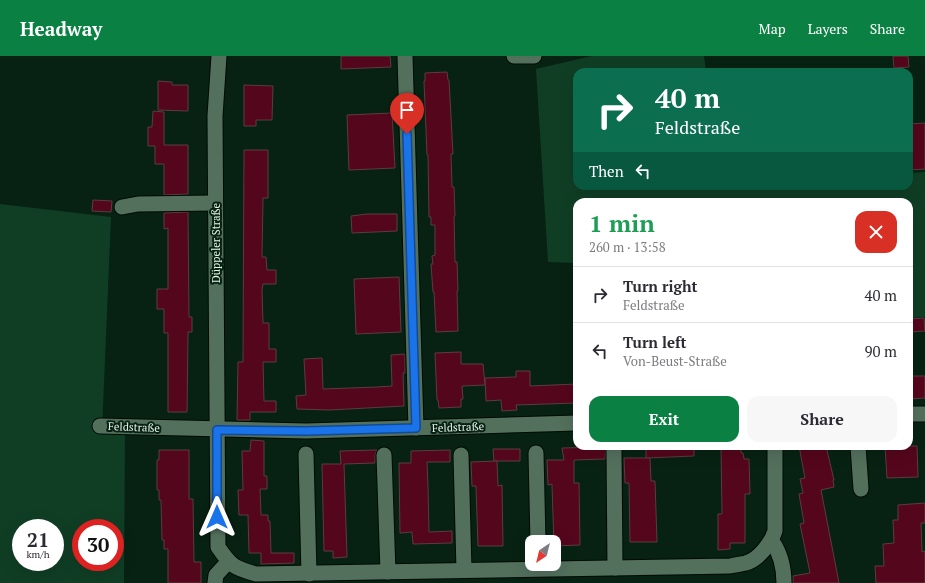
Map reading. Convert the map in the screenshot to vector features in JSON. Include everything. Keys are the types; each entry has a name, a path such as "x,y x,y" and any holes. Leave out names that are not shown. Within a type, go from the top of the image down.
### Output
{"street":[{"name":"Düppeler Straße","path":"219,56 215,116 218,547 228,562"},
{"path":"405,56 416,428"},
{"path":"514,56 534,56"},
{"path":"122,207 138,204 216,203"},
{"path":"913,414 925,414"},
{"name":"Feldstraße","path":"100,426 306,431 573,423"},
{"path":"614,450 615,568"},
{"path":"561,567 730,566 747,562 758,555 772,541 775,531 775,450"},
{"path":"858,450 861,490"},
{"path":"536,453 538,535"},
{"path":"306,454 309,574"},
{"path":"384,455 388,572"},
{"path":"461,455 464,570"},
{"path":"772,541 782,561 784,569 784,583"},
{"path":"215,583 216,575 228,562 238,569 256,574 309,574 525,568"}],"green space":[{"path":"592,56 704,56 706,68 573,68 573,190 913,190 913,173 925,172 925,317 913,318 913,198 573,198 573,263 548,262 536,69"},
{"path":"0,204 111,217 102,430 125,430 124,583 0,583"}],"building":[{"path":"341,56 390,56 391,67 341,69"},
{"path":"893,56 908,56 909,67 894,68"},
{"path":"447,72 449,80 453,154 451,154 452,187 454,187 455,262 457,262 458,331 436,332 431,264 433,264 432,256 435,255 435,225 431,225 431,217 429,217 428,155 424,81 425,73"},
{"path":"158,81 172,82 172,85 188,85 188,111 158,110"},
{"path":"244,85 273,86 272,120 256,120 256,126 244,126"},
{"path":"153,111 164,112 164,145 188,145 188,194 164,195 164,164 155,164 155,146 148,146 148,127 152,127"},
{"path":"392,113 395,168 349,170 347,115"},
{"path":"925,123 925,169 913,170 913,124"},
{"path":"244,150 268,150 268,198 263,198 262,257 266,257 267,270 276,270 276,284 263,284 263,323 269,323 269,349 276,349 276,362 263,362 264,401 276,401 276,412 250,412 250,420 237,420 238,362 243,362"},
{"path":"93,200 112,201 111,212 92,211"},
{"path":"188,212 189,317 192,317 192,332 188,332 187,412 168,412 168,333 164,333 164,309 157,309 157,289 168,289 168,228 164,229 164,213"},
{"path":"367,214 397,214 397,231 352,233 351,216"},
{"path":"399,277 401,332 356,334 354,279"},
{"path":"924,318 925,331 913,332 913,319"},
{"path":"461,352 461,364 483,364 485,385 462,386 463,399 461,399 461,407 439,408 437,400 435,353"},
{"path":"405,354 405,373 403,373 404,406 330,410 297,409 296,396 306,395 304,359 322,358 323,389 377,387 392,386 391,355"},
{"path":"516,371 530,371 530,386 573,384 573,403 516,405 517,410 502,411 501,400 486,401 485,378 516,377"},
{"path":"913,376 925,376 925,398 913,399"},
{"path":"251,440 264,441 264,476 267,476 267,489 260,489 261,515 268,515 268,521 270,521 271,553 294,553 294,563 261,564 261,553 249,553 248,515 239,515 238,490 243,490 242,451 250,451"},
{"path":"913,446 917,446 918,477 887,478 885,450 913,450"},
{"path":"562,448 573,448 573,450 606,450 605,459 574,460 574,483 579,483 580,545 561,546 561,535 554,535 552,484 548,485 547,460 564,460"},
{"path":"493,449 520,449 520,461 494,461"},
{"path":"159,450 189,450 189,499 193,499 194,562 201,562 201,583 168,583 168,549 164,549 164,540 162,540 161,500 159,500 159,490 157,490 157,460 159,460"},
{"path":"377,450 375,455 375,463 344,464 347,557 333,558 333,551 324,551 322,464 341,464 340,451"},
{"path":"450,450 450,462 427,462 429,532 452,531 452,543 413,544 412,532 400,533 399,463 411,463 411,451"},
{"path":"646,450 694,450 694,456 646,458"},
{"path":"721,450 741,450 744,459 749,459 750,494 745,494 745,543 730,543 730,549 718,550 718,514 722,514"},
{"path":"800,450 827,450 834,480 834,487 821,490 839,583 793,583 793,576 810,573 800,524 804,523 799,494 803,493 800,479 805,478"},
{"path":"624,458 650,458 651,481 655,481 657,542 630,542 629,483 625,483"},
{"path":"497,461 498,486 502,485 503,546 478,546 476,486 472,486 471,462"},
{"path":"925,503 925,523 921,523 922,552 925,551 925,583 876,583 875,566 884,566 883,544 894,543 893,520 898,520 898,505"}],"route":[{"path":"217,517 217,430 306,431 416,428 407,134"}]}
